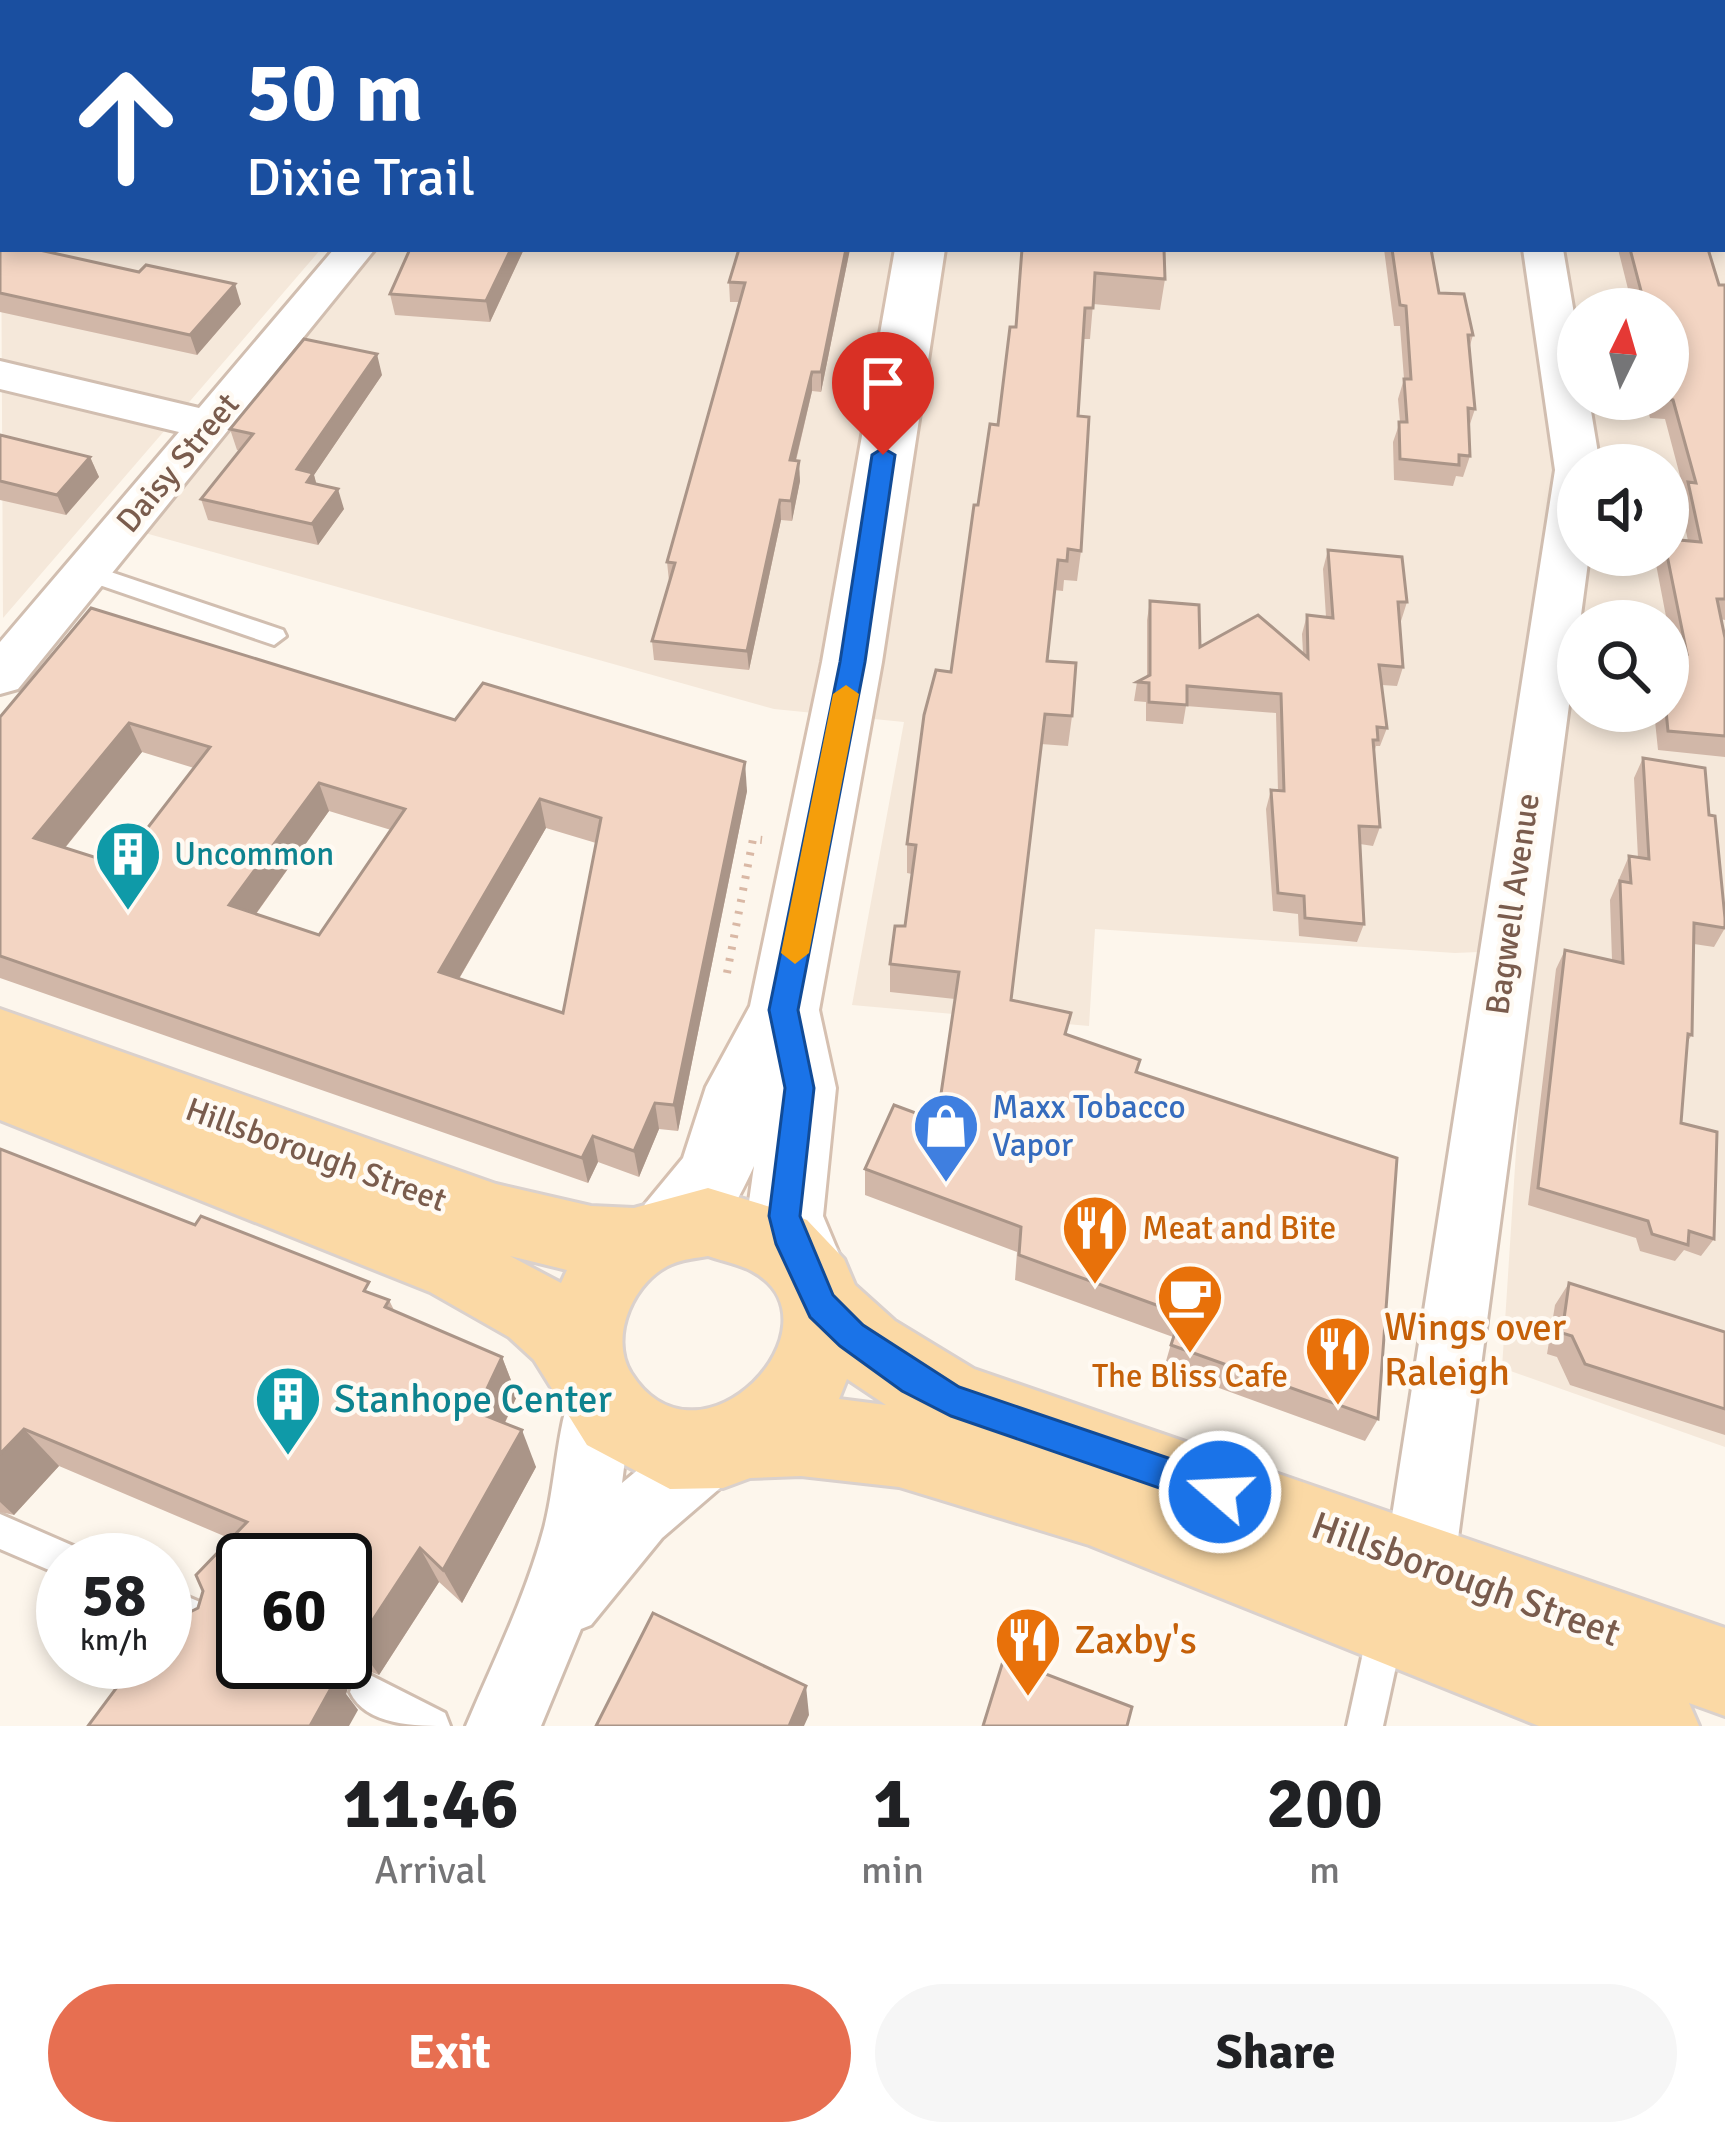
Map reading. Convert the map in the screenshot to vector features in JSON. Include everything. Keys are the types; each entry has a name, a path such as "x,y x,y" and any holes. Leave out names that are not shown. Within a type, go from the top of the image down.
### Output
{"main road":[{"path":"754,1001 800,1088 785,1216 814,1288 824,1344 811,1382 785,1414 733,1442 664,1444 629,1428 593,1384 583,1334 591,1299 611,1268 655,1236 710,1182 727,1144 742,1087 754,1001 815,850 919,252"},
{"name":"Hillsborough Street","path":"0,1040 511,1223 591,1241 655,1236"},
{"name":"Hillsborough Street","path":"0,1088 457,1267 537,1311 562,1334 593,1384"},
{"path":"655,1236 708,1222 746,1227 781,1244 814,1288"},
{"name":"Hillsborough Street","path":"814,1288 867,1348 951,1400 1404,1590 1480,1662 1654,1726"},
{"name":"Hillsborough Street","path":"733,1442 796,1434 912,1444 1201,1544 1725,1672"}],"street":[{"name":"Daisy Street","path":"0,676 353,252"},
{"name":"Bagwell Avenue","path":"1404,1590 1578,470 1543,252"},
{"path":"0,375 210,425"},
{"path":"503,1726 557,1612 595,1453 593,1384"},
{"path":"557,1612 638,1514 733,1442"}],"lane":[{"path":"87,572 274,636"},
{"path":"0,1531 36,1547"},
{"path":"1365,1726 1404,1590"},
{"path":"192,1616 210,1624"},
{"path":"368,1692 432,1726"}],"path":[{"path":"754,1001 753,838 815,850"}],"shaded area":[{"path":"1,252 318,252 3,618"},
{"path":"376,252 1725,252 1725,1447 1502,1368 1529,950 1455,953 1095,929 1089,1026 852,1005 904,722 774,709 145,533"}],"building":[{"path":"0,252 49,252 139,272 146,265 235,284 190,335 0,293"},
{"path":"409,252 510,252 486,301 390,294"},
{"path":"738,252 845,252 821,372 812,372 790,460 799,461 791,501 780,500 747,651 652,641 675,563 667,562 745,283 729,282"},
{"path":"1022,252 1164,252 1165,279 1095,273 1093,308 1085,308 1078,416 1089,417 1081,551 1068,549 1067,561 1058,560 1047,661 1076,663 1072,716 1045,714 1011,1000 1071,1013 1065,1034 1140,1060 1136,1072 1397,1158 1378,1419 1171,1345 1181,1314 1019,1255 1021,1227 865,1169 894,1105 937,1121 959,972 890,964 895,926 905,926 916,845 907,844 924,715 936,670 951,672 974,505 978,505 990,424 998,425 1010,327 1016,327"},
{"path":"1392,252 1432,252 1439,293 1464,294 1473,335 1468,335 1475,409 1468,408 1470,456 1459,455 1459,465 1400,459 1399,422 1407,422 1404,379 1411,379 1406,306 1400,305"},
{"path":"1631,252 1709,252 1719,285 1725,285 1725,599 1717,599 1725,638 1725,736 1679,732 1689,732 1689,600 1676,600 1671,576 1689,576 1689,541 1701,542 1689,487 1689,482 1696,483 1689,444 1679,420 1689,420 1689,288 1640,288"},
{"path":"304,339 377,354 297,469 313,473 307,482 338,489 312,524 201,499 253,434 230,429"},
{"path":"0,435 90,457 57,495 0,481"},
{"path":"1328,550 1402,557 1407,602 1398,602 1403,667 1379,665 1387,728 1377,727 1378,740 1373,740 1380,827 1359,826 1364,924 1305,918 1304,896 1278,893 1271,790 1284,791 1281,694 1187,686 1187,705 1149,702 1149,683 1137,682 1150,675 1150,601 1199,605 1200,647 1258,615 1308,658 1307,615 1333,618"},
{"name":"Uncommon","path":"91,608 455,720 483,683 745,762 674,1105 655,1103 634,1151 593,1136 582,1158 0,956 0,717","holes":["129,723 210,747 119,865 34,838","319,783 405,809 319,935 229,905","540,799 601,818 563,1013 439,972"]},
{"path":"1643,758 1705,768 1725,918 1725,928 1694,923 1692,1035 1688,1034 1681,1123 1717,1132 1714,1239 1689,1231 1688,1245 1652,1234 1648,1221 1538,1188 1565,950 1623,963 1620,881 1631,883 1629,856 1649,859"},
{"name":"Stanhope Center","path":"0,1149 195,1225 201,1216 369,1282 364,1291 389,1300 385,1307 502,1357 476,1412 522,1430 443,1570 420,1548 372,1621 372,1533 236,1533 247,1522 24,1429 0,1454"},
{"path":"1569,1283 1725,1332 1725,1409 1585,1364 1572,1336 1562,1333"},
{"name":"Stanhope Center","path":"216,1554 216,1689 331,1689 310,1726 88,1726 116,1689 192,1689 192,1611 198,1608 203,1591 196,1575"},
{"path":"653,1613 806,1686 789,1726 596,1726"},
{"path":"1004,1658 1132,1707 1127,1726 983,1726"}],"slow traffic":[{"path":"795,953 846,694"}],"place":[{"name":"Uncommon","path":"128,913"},
{"name":"Maxx Tobacco Vapor","path":"946,1185"},
{"name":"Meat and Bite","path":"1095,1287"},
{"name":"The Bliss Cafe","path":"1190,1356"},
{"name":"Wings over Raleigh","path":"1338,1408"},
{"name":"Stanhope Center","path":"288,1458"},
{"name":"Zaxby's","path":"1028,1699"}],"route":[{"path":"883,455 852,662 784,1010 800,1088 785,1216 792,1244 822,1306 851,1336 914,1380 951,1400 1220,1492"}]}
